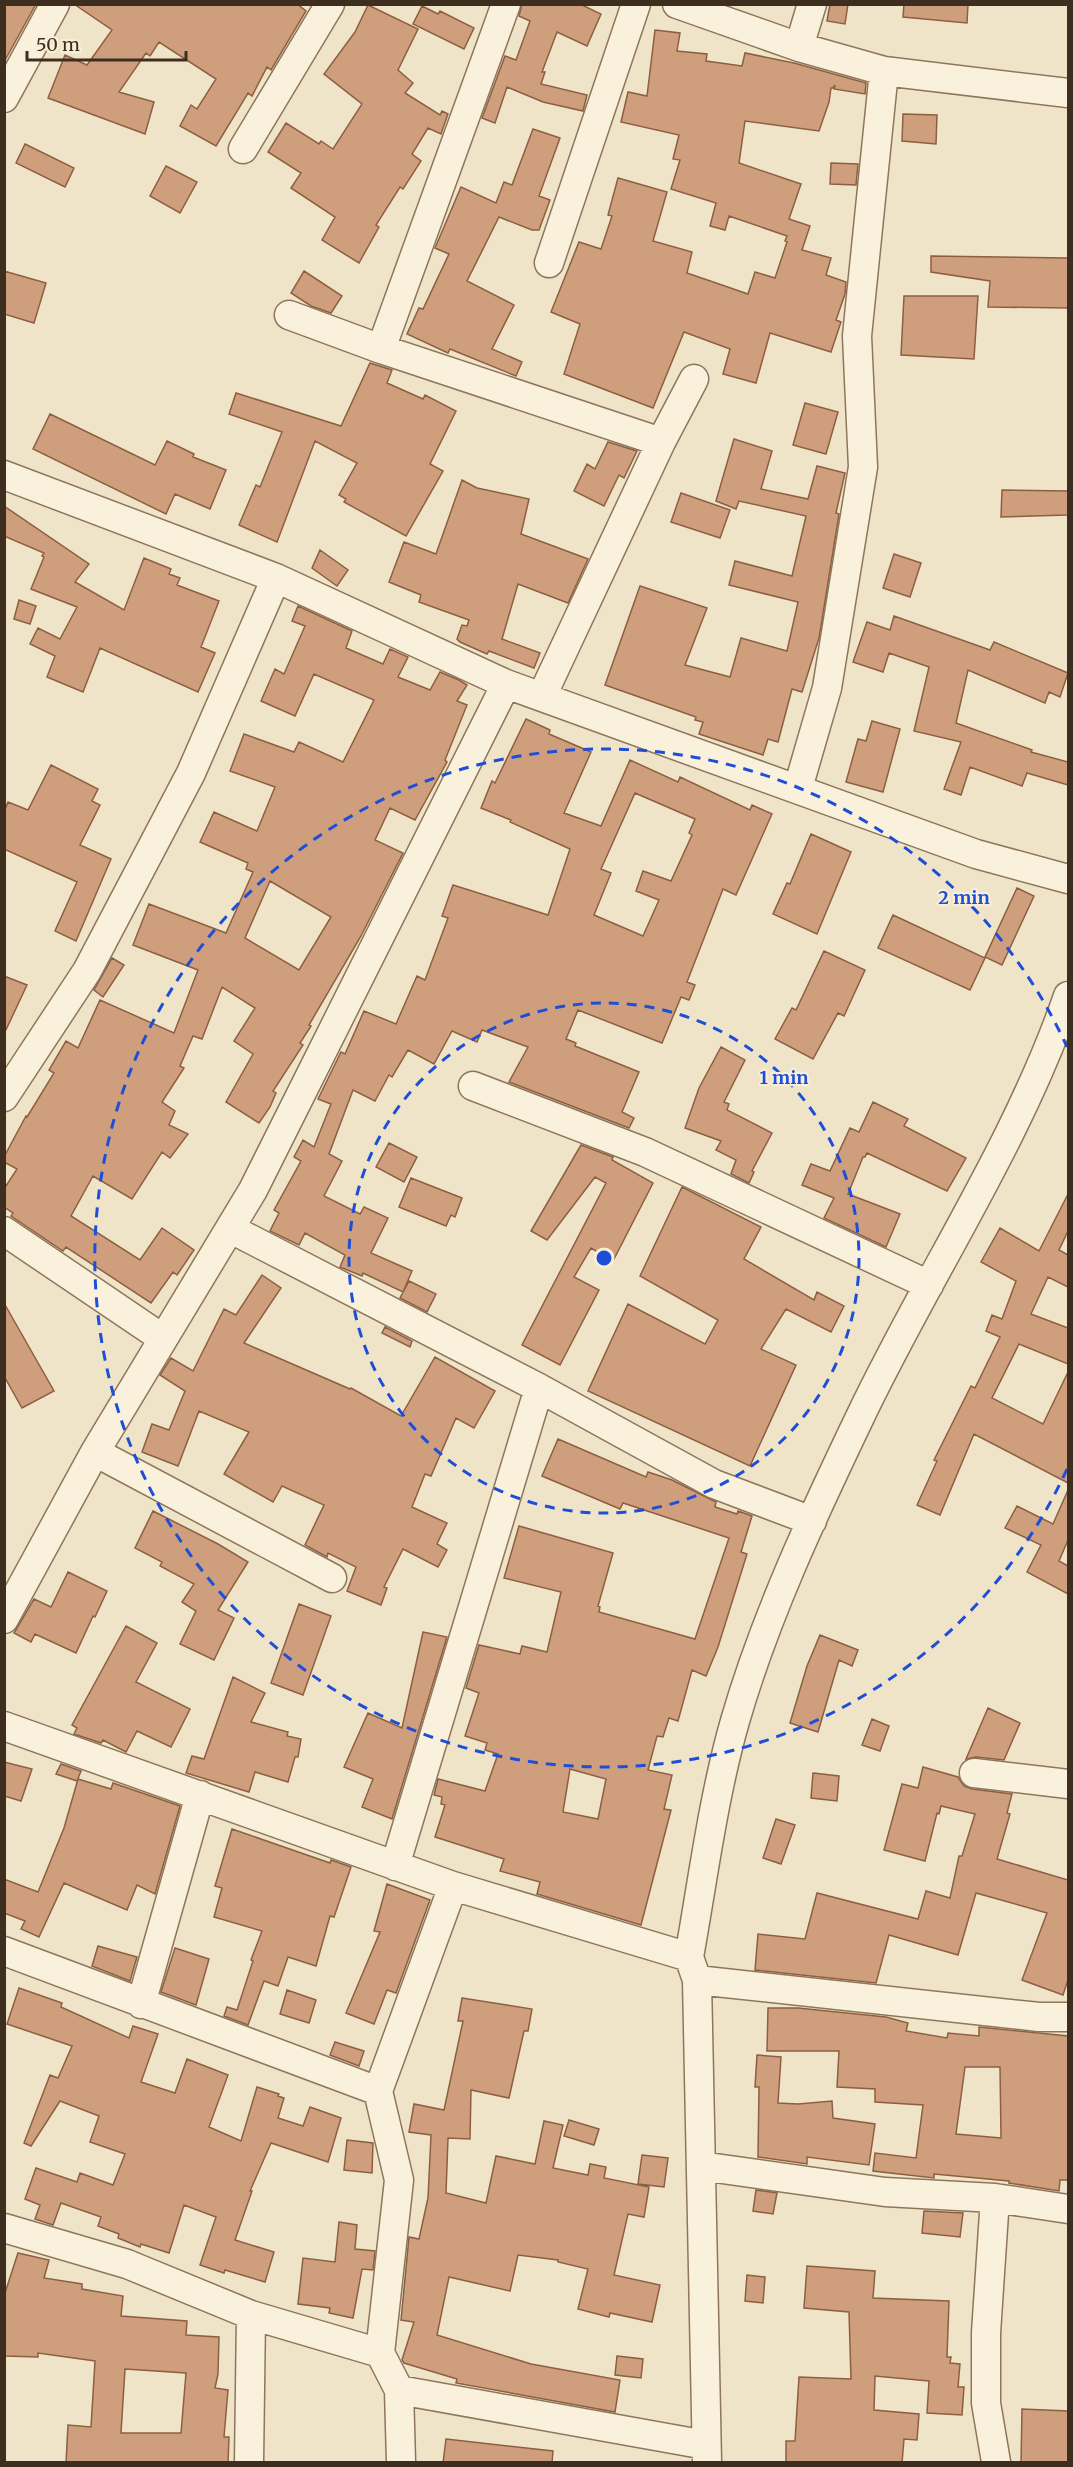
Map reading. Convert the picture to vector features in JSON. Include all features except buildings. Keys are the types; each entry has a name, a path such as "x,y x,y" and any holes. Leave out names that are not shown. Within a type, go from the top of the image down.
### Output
{"street":[{"path":"4,98 55,4"},
{"path":"243,149 330,4"},
{"path":"381,349 506,4"},
{"path":"549,263 636,4"},
{"path":"677,4 799,47 884,71 1068,93"},
{"path":"799,47 812,4"},
{"path":"798,788 827,688 862,467 857,336 884,71"},
{"path":"289,315 381,349 661,442"},
{"path":"542,696 661,442 694,379"},
{"path":"4,475 276,578 506,684 976,854 1068,879"},
{"path":"4,1097 87,971 164,825 191,773 276,578"},
{"path":"4,1619 95,1452 162,1338 231,1229 264,1169 506,684"},
{"path":"399,2390 707,2454 701,2166 693,1969 723,1771 735,1722 764,1636 812,1521 861,1415 1012,1126 1044,1058 1068,996"},
{"path":"473,1086 645,1152 929,1285"},
{"path":"231,1229 538,1388 714,1484 812,1521"},
{"path":"4,1231 162,1338"},
{"path":"395,1866 538,1388"},
{"path":"95,1452 332,1578"},
{"path":"4,1726 395,1866 693,1969 1039,2017 1068,2017"},
{"path":"974,1773 1068,1784"},
{"path":"141,2004 200,1795"},
{"path":"401,2463 399,2390 380,2353 399,2180 378,2091 453,1886"},
{"path":"4,1951 378,2091"},
{"path":"701,2166 885,2192 995,2198 1068,2209"},
{"path":"995,2198 986,2332 986,2403 996,2463"},
{"path":"4,2228 127,2264 251,2315 380,2353"},
{"path":"249,2463 251,2315"}]}
